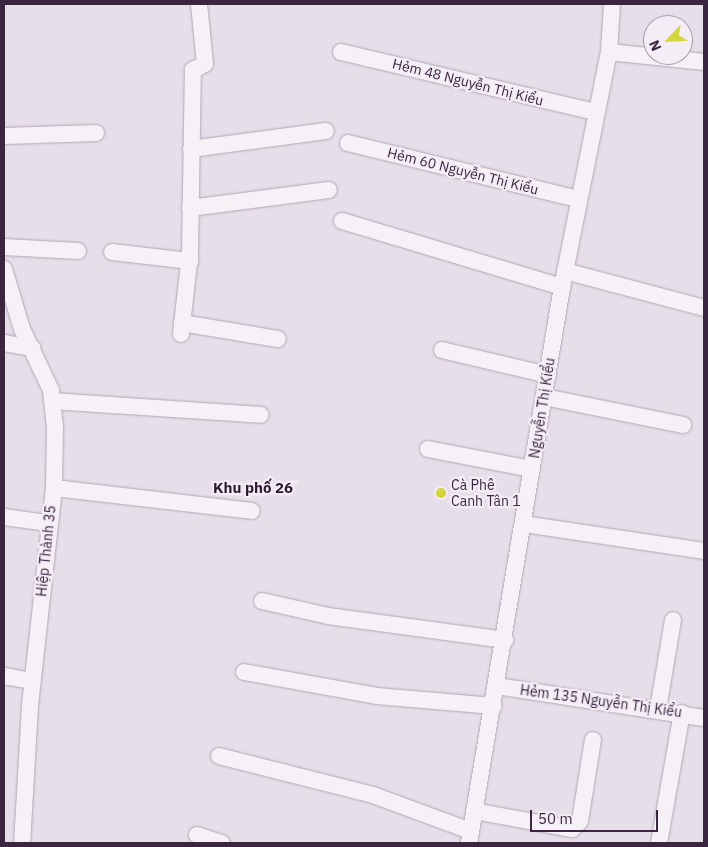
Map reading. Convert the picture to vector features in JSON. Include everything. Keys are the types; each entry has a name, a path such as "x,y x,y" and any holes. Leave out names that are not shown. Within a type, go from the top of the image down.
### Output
{"street":[{"path":"199,4 205,64 193,70 190,261 181,329 278,339"},
{"name":"Nguyễn Thị Kiểu","path":"470,837 505,640 563,279 594,112 609,52 612,4"},
{"name":"Hẻm 48 Nguyễn Thị Kiểu","path":"341,52 594,112"},
{"path":"609,52 704,62"},
{"path":"191,149 326,132"},
{"path":"4,136 96,133"},
{"name":"Hẻm 60 Nguyễn Thị Kiểu","path":"348,144 578,199"},
{"path":"190,208 329,190"},
{"path":"342,221 563,279 704,308"},
{"path":"4,247 78,250"},
{"path":"112,252 190,261"},
{"name":"Hiệp Thành 35","path":"4,269 52,400 54,488 48,523 33,681 22,843"},
{"path":"4,343 33,348"},
{"path":"442,350 548,375"},
{"path":"544,397 683,425"},
{"path":"52,400 261,415"},
{"path":"428,449 532,469"},
{"path":"54,488 252,511"},
{"path":"4,517 48,523"},
{"path":"524,524 704,551"},
{"path":"262,601 328,616 505,640"},
{"path":"658,709 673,620"},
{"path":"244,672 377,696 494,706"},
{"path":"4,676 33,681"},
{"name":"Hẻm 135 Nguyễn Thị Kiểu","path":"497,686 658,709 704,718"},
{"path":"659,843 682,713"},
{"path":"474,811 572,829 580,821 593,740"},
{"path":"219,756 373,796 470,837"},
{"path":"197,835 222,843"}],"place":[{"name":"Cà Phê Canh Tân 1","path":"441,493"}],"district":[{"name":"Khu phố 26","path":"253,488"}]}
